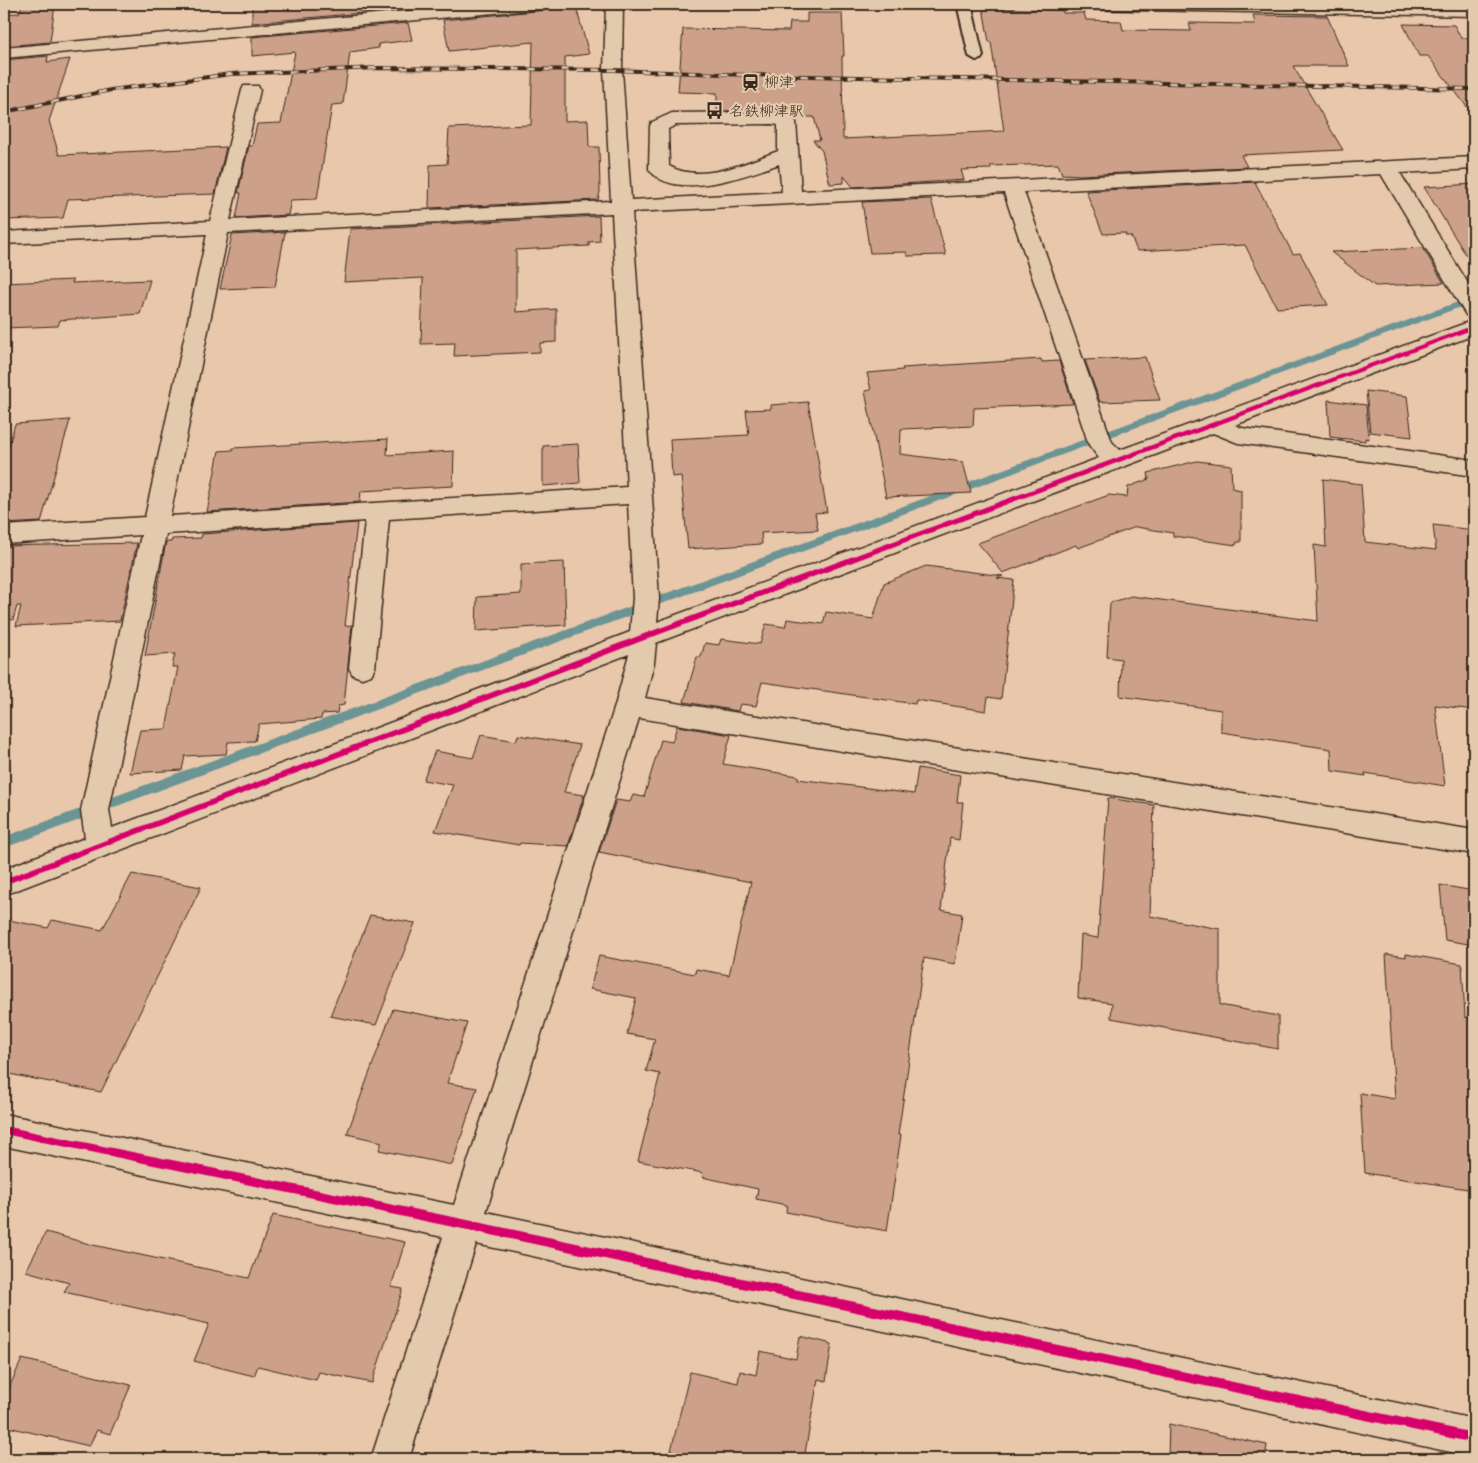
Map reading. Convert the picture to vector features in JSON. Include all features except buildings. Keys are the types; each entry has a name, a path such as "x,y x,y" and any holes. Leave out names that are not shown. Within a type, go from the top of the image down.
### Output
{"street":[{"path":"4,53 302,18 538,4"},
{"path":"390,1459 641,663 646,598 620,206 613,70 614,4"},
{"path":"1080,4 1230,5 1474,11"},
{"path":"101,844 95,810 219,226 251,90"},
{"path":"788,154 723,177 670,177 659,169 659,126 672,119 773,118 787,122 792,198"},
{"path":"4,238 1474,163"},
{"path":"1388,167 1474,310"},
{"path":"1012,187 1100,445 1116,461"},
{"path":"4,882 644,637 1474,327"},
{"path":"1213,424 1238,435 1474,468"},
{"path":"4,534 639,495"},
{"path":"362,668 378,511"},
{"path":"629,706 1474,842"},
{"path":"4,1130 463,1224 1474,1438"}],"lane":[{"path":"964,4 976,56"}],"waterway":[{"path":"4,843 1474,299"}],"railway":[{"path":"4,112 111,90 231,74 379,68 613,70 750,75 1474,89"}],"cycle path":[{"path":"4,882 644,637 1474,327"},
{"path":"4,1130 463,1224 1474,1438"}],"place":[{"name":"柳津","path":"750,82"},
{"name":"名鉄柳津駅","path":"715,111"}]}
